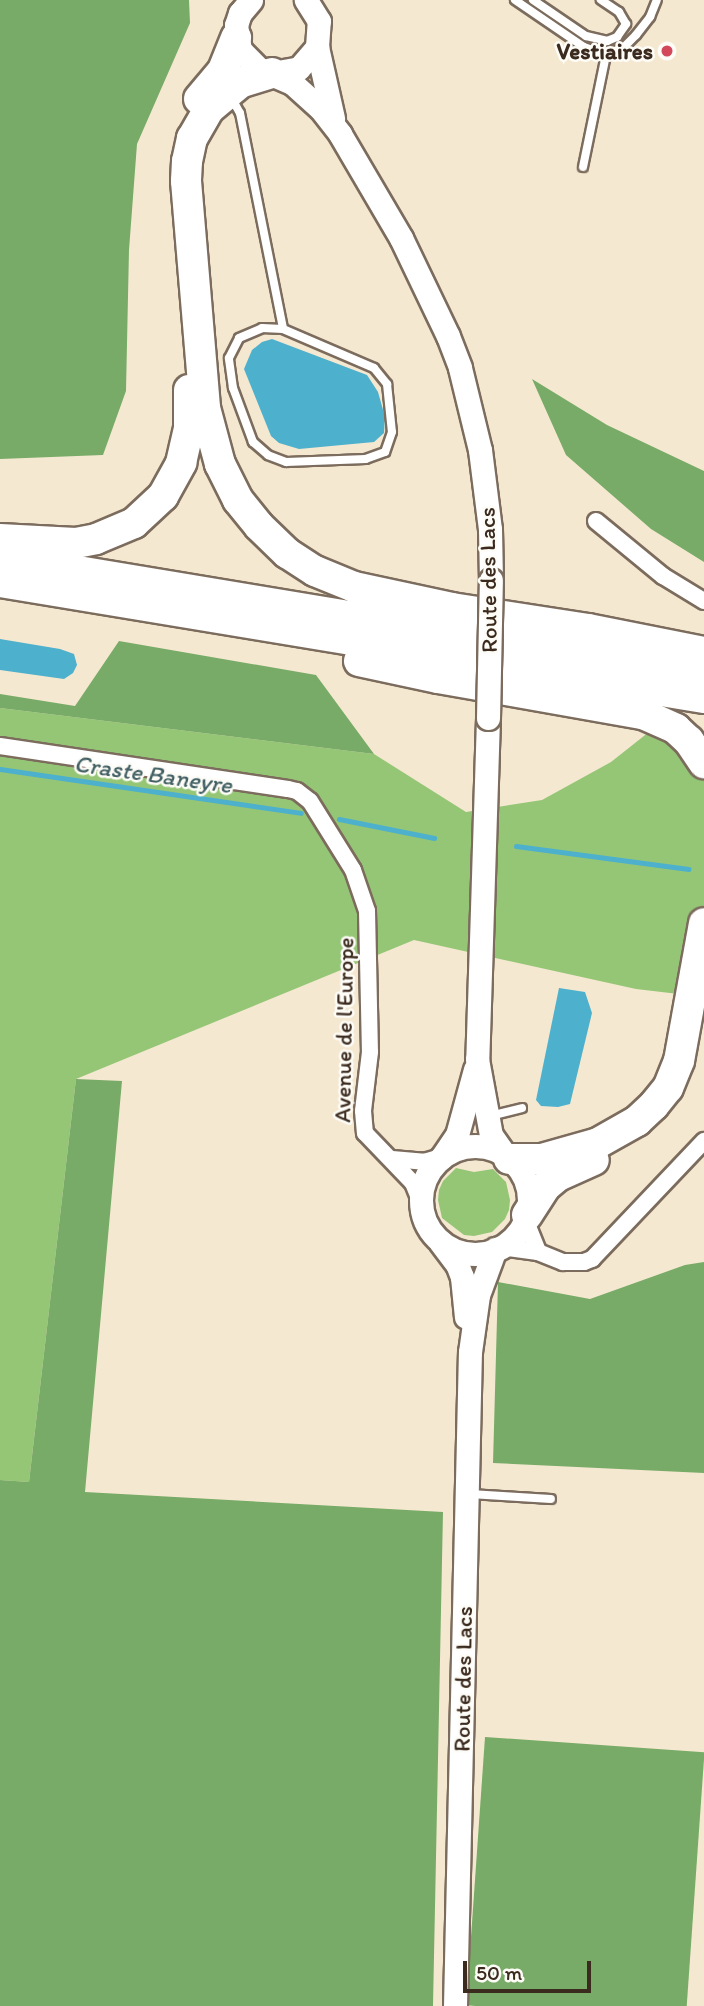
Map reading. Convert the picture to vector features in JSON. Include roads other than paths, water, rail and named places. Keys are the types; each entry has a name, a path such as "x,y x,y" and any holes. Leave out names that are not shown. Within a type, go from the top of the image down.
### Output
{"highway":[{"path":"0,539 48,543 96,539 134,523 163,496 172,483 186,444 190,409 173,160 185,119 223,69 242,13"},
{"path":"272,73 254,77 226,91 209,109 192,138 187,160 187,194 205,408 220,464 238,500 259,526 287,553 315,571 354,587 452,608 587,629 704,652"},
{"path":"0,558 199,604 704,698"},
{"path":"0,583 199,604 704,675"},
{"path":"199,604 276,642 425,675 643,714 676,729 689,741 704,763"},
{"path":"507,1157 552,1157 598,1143 637,1121 654,1105 668,1088 680,1061 704,923"},
{"path":"526,1217 552,1181 627,1143 660,1117 675,1101 692,1064 704,1003"}],"main road":[{"name":"Route des Lacs","path":"306,0 319,21 317,47 327,100 340,134 401,238 435,306 460,368 484,474 491,580 477,1059 491,1135 507,1157"},
{"name":"Route des Lacs","path":"242,13 248,61 303,92 340,134"},
{"path":"272,73 299,68 317,47"},
{"name":"Route des Lacs","path":"442,1157 457,1135 477,1059"},
{"path":"472,1146 489,1148 507,1157 525,1181 529,1198 526,1217 512,1239 498,1248 469,1254 454,1250 440,1241 423,1215 421,1200 430,1169 442,1157 472,1146"},
{"name":"Route des Lacs","path":"440,1241 457,1264 462,1277 470,1352"},
{"name":"Route des Lacs","path":"455,2006 470,1352 478,1295 498,1248"}],"street":[{"path":"596,522 663,576 704,601"},
{"name":"Avenue de l'Europe","path":"0,746 288,789 297,791 310,801 353,870 364,898 368,925 370,1052 364,1126 371,1142 392,1159 413,1183 421,1200"},
{"path":"498,1248 538,1252 563,1262 592,1259 704,1140"},
{"path":"392,1159 415,1162 442,1157"},
{"path":"526,1217 538,1252"}],"lane":[{"path":"514,0 584,47 606,55 624,47 636,35 650,17 657,0"},
{"path":"533,0 586,36 598,41 617,37 624,30 626,19 601,0"},
{"path":"583,167 606,55"},
{"path":"226,91 240,113 283,329"},
{"path":"262,328 283,329 374,368 387,384 392,432 385,452 366,459 286,463 268,455 253,442 233,388 229,358 239,338 262,328"},
{"path":"487,1116 522,1108"},
{"path":"467,1494 551,1499"}],"water":[{"path":"272,339 367,375 378,392 385,417 384,433 374,442 299,449 279,443 271,436 244,369 252,350 262,342"},
{"path":"0,639 60,649 74,654 77,665 73,673 64,679 0,670"},
{"path":"559,988 585,992 592,1013 570,1104 558,1107 541,1106 536,1100"}],"waterway":[{"name":"Craste Baneyre","path":"0,769 301,813"},
{"name":"Craste Baneyre","path":"339,819 434,838"},
{"name":"Craste Baneyre","path":"516,846 688,869"}],"place":[{"name":"Vestiaires","path":"667,51"}]}
